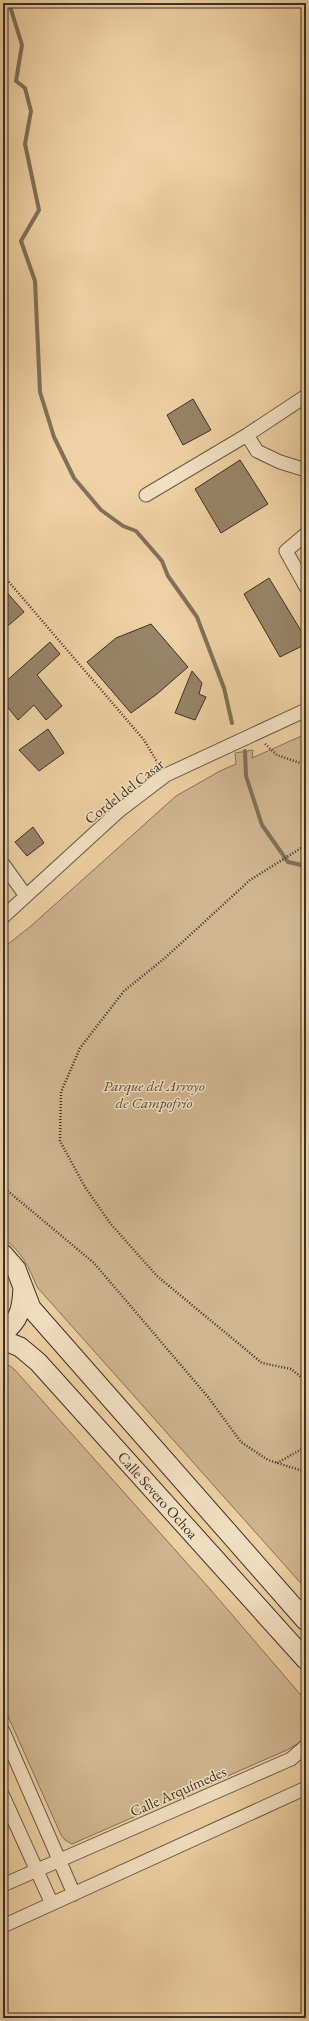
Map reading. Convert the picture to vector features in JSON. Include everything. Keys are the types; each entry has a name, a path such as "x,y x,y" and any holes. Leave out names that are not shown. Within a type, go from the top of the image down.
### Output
{"main road":[{"name":"Calle Severo Ochoa","path":"3,1254 16,1268 32,1308 60,1342 306,1621"},
{"path":"3,1333 13,1325 22,1307 23,1287"},
{"name":"Calle Severo Ochoa","path":"3,1340 20,1346 38,1362 306,1660"}],"street":[{"path":"146,496 306,396"},
{"path":"247,434 257,452 280,462 306,470"},
{"path":"306,534 286,551 306,587"},
{"name":"Cordel del Casar","path":"3,917 120,810 166,775 306,710"},
{"path":"3,864 26,896"},
{"path":"3,1731 74,1894"},
{"name":"Calle Arquímedes","path":"3,1885 291,1759 306,1746"},
{"path":"3,1926 306,1788"},
{"path":"3,1796 52,1904"}],"path":[{"path":"3,575 144,740 166,775"},
{"path":"254,734 277,755 306,765"},
{"path":"306,845 250,880 165,958 124,991 80,1048 61,1092 60,1141 85,1187 110,1223 157,1276 262,1363 291,1369 306,1381"},
{"path":"3,1187 94,1263 208,1397 241,1442 268,1460 306,1472"},
{"path":"277,1463 302,1450 306,1441"}],"green space":[{"name":"Parque del Arroyo de Campofrío","path":"306,734 306,1589 37,1287 24,1260 9,1243 3,1239 3,948 31,926 176,796 220,771 236,764 235,753 253,750 252,758"},
{"path":"3,1361 14,1369 210,1589 306,1701 306,1734 299,1743 287,1750 72,1844 65,1840 61,1835 3,1705"}],"building":[{"path":"193,399 211,430 183,445 167,415"},
{"path":"240,460 268,504 221,533 195,489"},
{"path":"269,578 306,639 306,644 280,657 244,594"},
{"path":"3,588 24,612 3,630"},
{"path":"151,624 188,667 157,694 131,713 87,662 116,638"},
{"path":"50,642 60,654 37,675 62,706 46,720 34,705 18,720 6,705 3,705 3,684"},
{"path":"192,671 202,683 199,694 206,697 195,720 175,713"},
{"path":"48,729 64,753 39,771 19,750"},
{"path":"33,827 44,843 27,856 15,842"}],"waterway":[{"path":"9,3 22,45 16,81 25,88 31,111 25,144 39,210 21,241 35,281 40,392 54,437 74,478 101,510 123,526 136,531 162,561 168,576 197,617 224,688 232,723"},
{"path":"245,751 246,776 262,825 288,862 306,866"}]}
